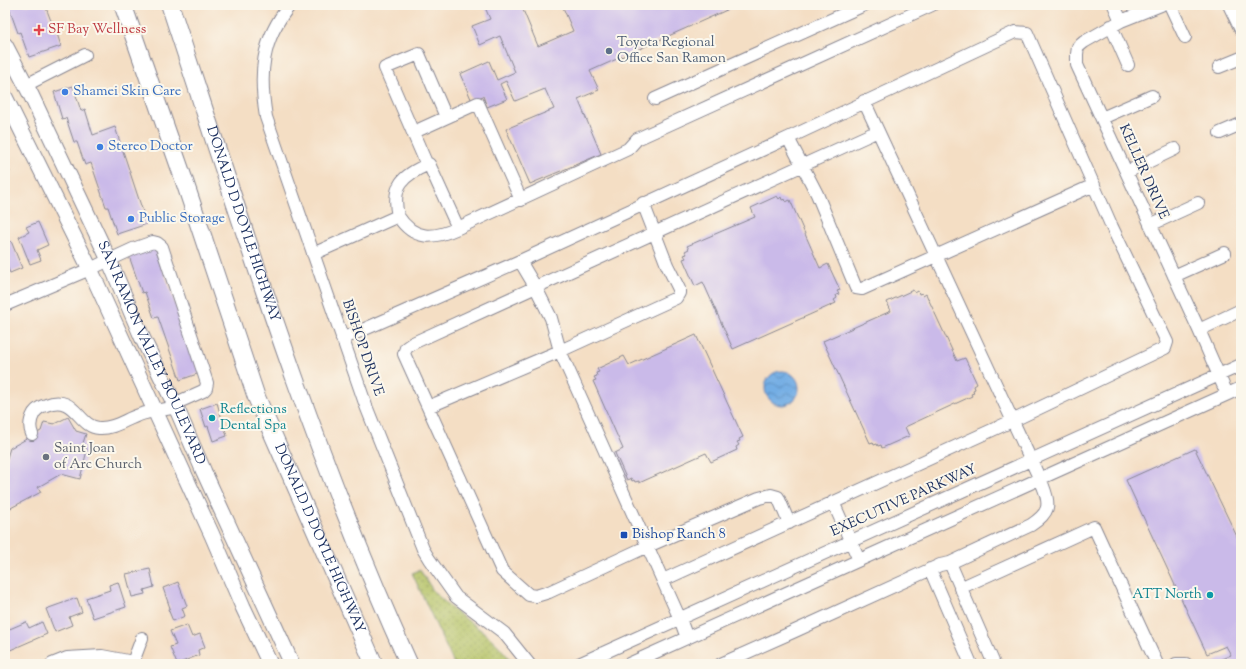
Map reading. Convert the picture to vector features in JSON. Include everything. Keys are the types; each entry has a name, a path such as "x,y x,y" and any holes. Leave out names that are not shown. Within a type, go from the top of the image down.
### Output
{"highway":[{"name":"DONALD D DOYLE HIGHWAY","path":"123,5 184,180 256,396 374,664"},
{"name":"DONALD D DOYLE HIGHWAY","path":"170,5 270,309 306,411 388,618 410,664"}],"main road":[{"name":"SAN RAMON VALLEY BOULEVARD","path":"5,45 26,85 109,260 142,337 175,405 292,664"},
{"name":"SAN RAMON VALLEY BOULEVARD","path":"5,97 90,269 270,664"}],"street":[{"name":"BISHOP DRIVE","path":"290,5 279,18 272,32 263,65 262,83 266,118 366,406 399,490 429,559 456,597 504,633 529,664"},
{"path":"655,99 864,5"},
{"path":"427,165 409,173 402,181 397,190 396,199 398,216 403,224 409,229 425,236 443,235 628,150 637,139 932,5"},
{"path":"1114,5 1116,24 1128,65"},
{"name":"KELLER DRIVE","path":"1161,5 1116,24 1084,42 1078,47 1077,65 1227,394"},
{"path":"1170,5 1185,36"},
{"path":"1229,5 1241,30"},
{"path":"342,339 788,138 864,101 1015,32 1027,33 1094,186 1167,342 1166,348 1012,421 663,580"},
{"path":"446,117 419,54 385,68 427,165 429,164 458,228"},
{"path":"26,85 85,55"},
{"path":"1218,67 1241,58"},
{"path":"1102,118 1152,96"},
{"path":"721,664 940,565 950,563 1031,525 1040,520 1048,507 1048,499 1040,479 864,101"},
{"path":"414,132 478,103 521,200"},
{"path":"1220,133 1241,124"},
{"path":"789,522 778,497 771,495 759,498 648,546 549,592 536,596 529,595 502,571 404,354 406,348 414,343 878,131"},
{"path":"788,138 833,229 843,260 856,288 862,289 1094,186"},
{"path":"1127,172 1175,149"},
{"path":"428,407 676,298 679,293 679,289 653,233 643,203"},
{"path":"1150,225 1198,203"},
{"path":"313,254 398,216"},
{"path":"5,305 90,269 133,248 153,242 157,243 162,247 207,383 206,388 203,391 175,405 155,412 140,414 112,427 98,428 90,426 74,409 62,402 50,403 34,412 30,429 32,434"},
{"path":"1174,276 1225,253"},
{"path":"520,260 551,318 560,350 663,580 687,638"},
{"path":"1199,330 1241,310"},
{"name":"EXECUTIVE PARKWAY","path":"580,664 1241,365"},
{"path":"629,664 1241,388"},
{"path":"833,502 859,560"},
{"path":"960,588 1094,527 1157,664"},
{"path":"950,563 994,664"},
{"path":"930,570 971,664"},
{"path":"52,664 67,658 102,656 134,663 142,638"},
{"path":"1176,664 1186,664"}],"green space":[{"path":"420,570 434,592 452,609 485,633 498,645 514,664 454,664 412,573"}],"water":[{"path":"785,371 792,373 797,378 799,388 797,398 792,403 779,405 772,403 767,398 765,385 767,378 772,373"}],"building":[{"path":"6,5 45,5 51,21 53,21 61,46 29,57 20,32 18,33 9,8 7,9"},
{"path":"484,5 521,5 538,46 573,31 562,5 738,5 590,71 599,90 578,99 601,154 530,184 506,129 554,109 545,89 515,101 506,81 500,84 507,99 487,107 483,96 472,101 460,74 489,61 497,80 515,72 500,36 480,45 472,26 490,19"},
{"path":"73,86 81,111 85,109 93,135 115,127 147,224 117,234 91,163 85,165 77,142 74,142 66,118 62,119 54,92"},
{"path":"5,169 10,171 5,187"},
{"path":"777,196 779,199 781,197 782,200 785,199 786,202 790,200 820,268 828,264 840,290 837,291 839,294 836,295 837,298 834,300 836,303 733,349 703,282 695,286 683,259 686,258 684,255 687,254 685,251 689,249 687,246 755,217 751,208"},
{"path":"38,222 48,245 37,250 41,260 30,264 19,237 29,232 26,227"},
{"path":"11,241 22,268 10,273 6,264 5,265 5,243"},
{"path":"155,247 200,373 180,380 158,317 154,318 145,292 142,293 129,256"},
{"path":"913,290 915,293 918,291 919,294 922,293 923,296 926,294 957,361 965,358 977,384 974,386 975,389 973,390 974,393 971,394 972,396 905,427 909,436 882,448 881,445 874,445 873,442 870,443 823,341 891,311 887,302"},
{"path":"696,335 743,437 737,442 739,445 736,447 737,450 711,462 706,453 639,483 639,481 632,481 631,478 627,480 615,453 623,449 593,381 596,380 594,377 597,376 596,373 599,372 597,369 624,356 629,365"},
{"name":"Reflections Dental Spa","path":"217,403 227,436 213,441 208,426 206,427 200,409"},
{"name":"Saint Joan of Arc Church","path":"68,417 76,431 86,434 83,443 87,450 80,479 61,474 38,487 41,492 5,511 5,464 10,448 41,431 44,422 54,424"},
{"name":"ATT North","path":"1195,449 1241,545 1241,664 1234,664 1233,661 1227,664 1210,664 1231,655 1226,646 1207,654 1126,480"},
{"path":"150,569 154,587 144,590 145,594 132,597 126,574"},
{"path":"118,582 126,607 93,618 86,598 110,590 109,585"},
{"path":"178,582 187,606 182,608 185,616 173,621 168,609 170,608 163,588"},
{"path":"77,598 82,612 69,617 72,625 55,632 46,609"},
{"path":"26,622 29,628 42,622 47,634 8,651 5,644 5,631"},
{"path":"187,625 192,637 200,634 205,647 198,650 199,655 177,664 170,647 176,645 170,631"}],"place":[{"name":"SF Bay Wellness","path":"39,30"},
{"name":"Toyota Regional Office San Ramon","path":"609,51"},
{"name":"Shamei Skin Care","path":"65,92"},
{"name":"Stereo Doctor","path":"100,147"},
{"name":"Public Storage","path":"131,219"},
{"name":"Reflections Dental Spa","path":"212,418"},
{"name":"Saint Joan of Arc Church","path":"46,457"},
{"name":"Bishop Ranch 8","path":"624,535"},
{"name":"ATT North","path":"1210,595"}]}
